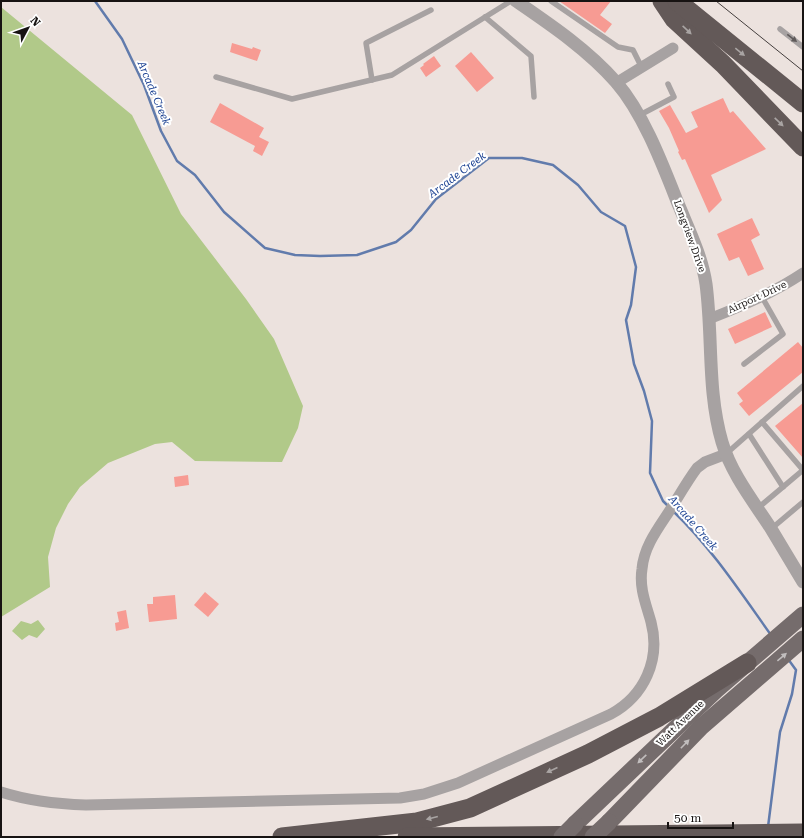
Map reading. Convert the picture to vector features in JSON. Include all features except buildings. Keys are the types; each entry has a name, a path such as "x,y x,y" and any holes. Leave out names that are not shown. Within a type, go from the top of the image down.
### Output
{"highway":[{"path":"662,1 674,19 723,64 803,147"},
{"path":"677,1 803,102"},
{"path":"282,837 417,822 470,808 588,754 660,717 750,660"},
{"path":"407,837 800,833"}],"main road":[{"name":"Watt Avenue","path":"562,837 691,713 797,620"},
{"name":"Watt Avenue","path":"593,837 701,727 803,639"}],"street":[{"name":"Longview Drive","path":"516,1 580,48 616,83 638,116 664,169 695,246 705,282 709,319 714,406 717,424 726,454 757,508 802,579"},
{"path":"616,83 673,48"},
{"name":"Airport Drive","path":"709,319 744,306 803,273"},
{"path":"1,792 20,798 60,805 400,798 424,794 458,783 611,714 624,706 635,695 649,673 654,652 654,634 641,581 644,556 656,532 697,468 705,462 726,454"}],"lane":[{"path":"216,77 292,99 392,75 511,1"},
{"path":"551,1 618,47 633,50 642,68"},
{"path":"372,80 366,43 431,10"},
{"path":"485,16 531,56 534,97"},
{"path":"780,29 803,47"},
{"path":"638,116 674,97 668,84"},
{"path":"744,364 783,334 762,297"},
{"path":"726,454 803,386"},
{"path":"757,508 803,470 762,422"},
{"path":"749,434 783,487"},
{"path":"771,529 803,502"}],"green space":[{"path":"1,7 132,115 181,214 246,299 274,339 303,406 298,428 282,462 195,461 172,442 155,444 108,463 80,487 68,504 56,528 48,557 50,587 1,617"},
{"path":"38,620 45,629 37,638 29,635 22,640 12,631 21,621 31,624"}],"waterway":[{"name":"Arcade Creek","path":"95,1 122,39 144,85 161,131 177,161 195,175 224,212 265,248 295,255 357,255 396,242 411,230 436,199 489,158 522,158 553,165 578,185 601,212 625,226 636,267 631,305 626,320 634,364 644,391 652,421 650,473 663,501 669,507"},
{"name":"Arcade Creek","path":"673,511 713,555 771,635"},
{"name":"Arcade Creek","path":"768,827 780,732 792,694 796,670 788,659"}],"tram line":[{"path":"716,1 803,71"}]}
